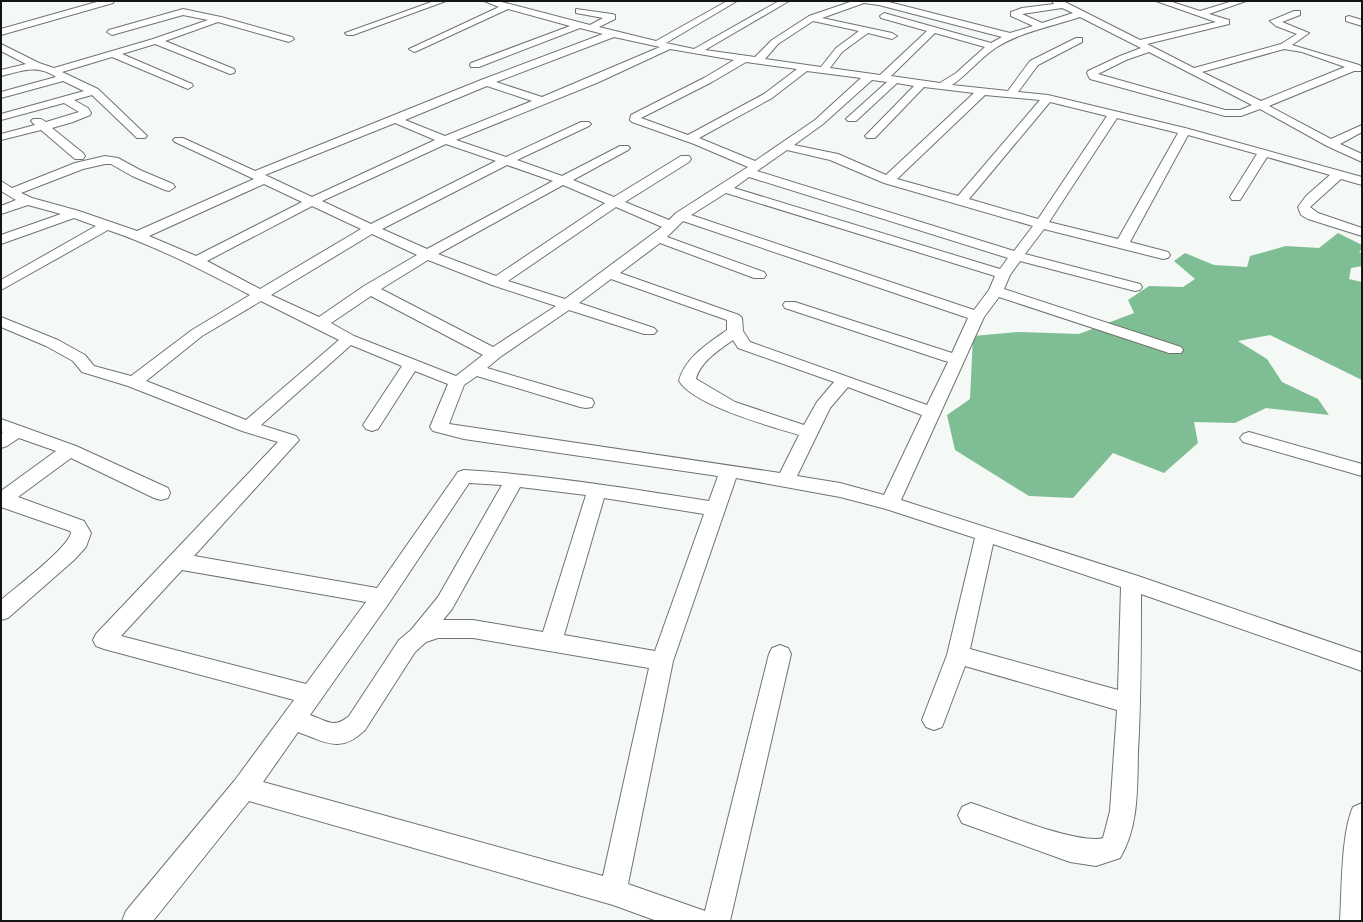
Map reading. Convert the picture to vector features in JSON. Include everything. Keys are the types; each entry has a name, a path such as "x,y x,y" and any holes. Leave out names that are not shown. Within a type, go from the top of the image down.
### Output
{"street":[{"path":"1,32 110,1"},
{"path":"350,34 442,1"},
{"path":"488,1 613,34 695,52 824,69 921,84 1048,98 1185,131 1264,152 1362,181"},
{"path":"658,43 733,1"},
{"path":"695,52 785,1"},
{"path":"758,60 775,42 812,18 862,1"},
{"path":"865,1 879,2 1010,36"},
{"path":"1139,43 1226,22 1160,1"},
{"path":"1199,14 1242,1"},
{"path":"1041,26 1014,14 1060,3 1260,105 1331,144 1362,158"},
{"path":"414,50 508,6"},
{"path":"579,11 612,17 592,28"},
{"path":"112,32 183,12 218,19 289,39"},
{"path":"1193,71 1284,46 1304,32 1279,24 1275,21 1297,13"},
{"path":"943,86 960,75 992,46 1010,36 1080,14"},
{"path":"884,16 992,46"},
{"path":"812,18 892,36"},
{"path":"54,71 156,41 218,19"},
{"path":"1349,19 1362,23"},
{"path":"475,65 580,25"},
{"path":"824,69 839,50 868,30"},
{"path":"883,78 933,30"},
{"path":"138,236 260,177 485,82 613,34"},
{"path":"1011,94 1034,63 1079,40"},
{"path":"156,41 230,70"},
{"path":"196,261 313,201 445,140 595,80 670,46"},
{"path":"1284,46 1304,50 1358,69"},
{"path":"1148,49 1123,58 1092,73 1094,76 1102,79 1225,113 1241,113 1358,69"},
{"path":"4,51 35,65 54,71 64,78 94,91 141,136"},
{"path":"114,54 188,86"},
{"path":"744,59 708,80 635,117 636,120 689,139 752,169 1017,256 1135,287"},
{"path":"1,73 35,65"},
{"path":"689,139 768,96 806,67"},
{"path":"870,76 819,122 676,221 658,238 610,274 494,354 475,370 457,382 439,427 464,433 729,471 840,490 890,503 1131,582 1362,662"},
{"path":"1,95 64,78"},
{"path":"852,119 863,107 876,98 895,80"},
{"path":"485,82 542,101"},
{"path":"871,136 892,112 914,93 921,84"},
{"path":"1,117 94,91"},
{"path":"888,180 983,91"},
{"path":"962,200 1048,98"},
{"path":"1,137 70,120 86,113 84,110 65,99"},
{"path":"28,110 42,127 79,156"},
{"path":"890,503 977,316 996,291 1003,274 1041,224 1114,114"},
{"path":"396,120 445,140 564,180 615,202 977,316"},
{"path":"134,382 197,333 372,228 506,161 585,124"},
{"path":"1331,144 1362,128"},
{"path":"1122,244 1185,131"},
{"path":"180,140 428,255 496,282 649,331"},
{"path":"785,146 834,157 888,180 962,200 1041,224 1163,255"},
{"path":"320,323 369,289 428,255 624,148"},
{"path":"1236,197 1264,152"},
{"path":"496,282 615,202 685,159"},
{"path":"6,189 79,166 105,160 114,161 169,187"},
{"path":"1339,174 1310,199 1304,207 1306,212 1313,216 1362,232"},
{"path":"6,189 27,201 74,214 138,236 196,261 260,296 320,323 349,339 457,382"},
{"path":"724,189 1003,274"},
{"path":"1,210 27,201"},
{"path":"1,240 74,214"},
{"path":"1,286 106,226"},
{"path":"658,238 759,275"},
{"path":"610,274 734,318 736,331 744,345 933,413"},
{"path":"369,289 494,354"},
{"path":"996,291 1175,350"},
{"path":"790,306 956,359"},
{"path":"1,322 52,343 79,358 88,369 134,382 248,427 290,440 104,640 311,695"},
{"path":"736,331 699,360 687,373 686,381 695,388 739,410 809,432"},
{"path":"248,427 349,339"},
{"path":"372,425 411,364"},
{"path":"475,370 586,403"},
{"path":"786,481 823,406 844,380"},
{"path":"1,424 70,450 162,493"},
{"path":"1,442 18,431"},
{"path":"1249,438 1362,470"},
{"path":"2,499 70,450"},
{"path":"613,892 662,661 729,471"},
{"path":"136,921 244,788 382,597 464,476 515,479 597,489 715,509"},
{"path":"293,720 334,734 346,734 357,723 407,646 418,636 445,603 515,479"},
{"path":"551,642 597,489"},
{"path":"1,612 67,555 79,542 82,533 77,526 2,499"},
{"path":"934,720 958,655 985,534"},
{"path":"176,561 382,597"},
{"path":"971,815 1070,849 1096,853 1111,849 1117,839 1123,811 1129,703 1131,582"},
{"path":"418,636 438,629 473,629 662,661"},
{"path":"716,921 780,654"},
{"path":"958,655 1129,703"},
{"path":"244,788 613,892 695,921"},
{"path":"1354,921 1359,834 1362,815"}],"shaded area":[{"path":"1338,233 1362,245 1362,249 1359,252 1362,253 1362,266 1351,268 1349,279 1362,282 1362,380 1270,335 1238,341 1267,359 1282,382 1318,399 1329,415 1266,408 1235,423 1194,422 1198,443 1164,473 1113,453 1073,498 1029,496 955,450 947,415 970,399 973,336 1019,332 1079,334 1134,313 1128,300 1149,286 1183,287 1195,279 1174,261 1185,253 1214,265 1247,267 1250,256 1286,246 1319,248"}]}
